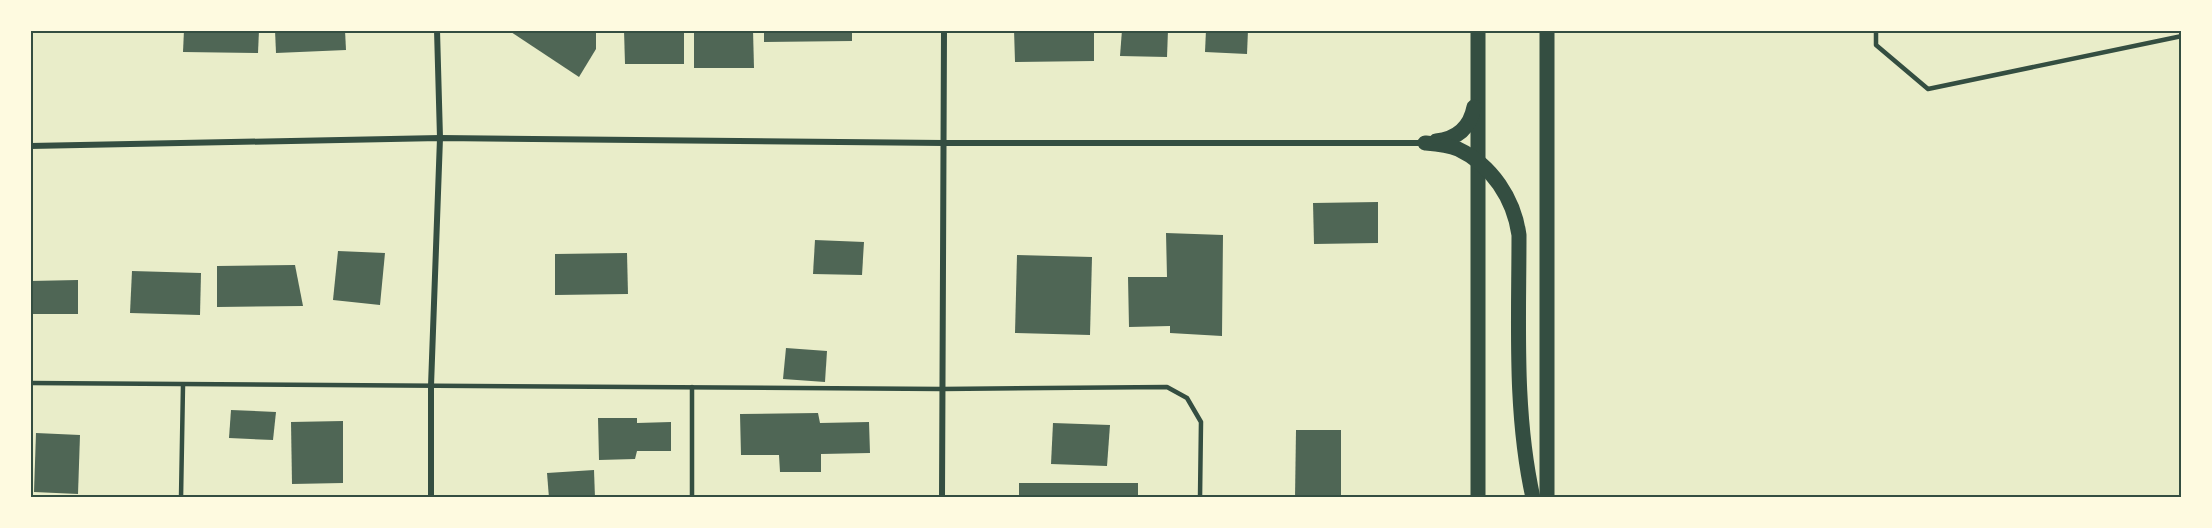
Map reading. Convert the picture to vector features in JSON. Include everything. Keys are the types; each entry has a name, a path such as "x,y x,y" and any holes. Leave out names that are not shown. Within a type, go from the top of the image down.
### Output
{"main road":[{"path":"1478,30 1478,498"},
{"path":"1547,30 1547,498"},
{"path":"1425,143 1454,137 1469,124 1473,112 1478,65"},
{"path":"1425,143 1456,149 1478,162 1499,184 1516,216 1519,235 1521,423 1533,498"}],"street":[{"path":"430,498 431,386 440,138 437,30"},
{"path":"942,498 944,30"},
{"path":"30,146 440,138 944,143 1425,143"}],"lane":[{"path":"1876,30 1876,45 1928,89 2182,36"},
{"path":"30,383 1167,387 1187,398 1201,422 1200,498"},
{"path":"181,498 183,385"},
{"path":"692,387 692,498"}],"building":[{"path":"184,30 259,30 258,53 183,52"},
{"path":"275,30 345,30 346,50 276,53"},
{"path":"512,30 596,30 596,49 579,77 511,32"},
{"path":"624,30 684,30 684,64 625,64"},
{"path":"694,30 753,30 754,68 694,68"},
{"path":"764,30 852,30 852,41 764,42"},
{"path":"1014,30 1094,30 1094,61 1015,62"},
{"path":"1122,30 1168,30 1167,57 1120,56"},
{"path":"1206,30 1248,30 1247,54 1205,52"},
{"path":"1378,202 1378,243 1314,244 1313,203"},
{"path":"1166,233 1223,235 1222,336 1170,333 1170,326 1129,327 1128,277 1167,277"},
{"path":"815,240 864,242 862,275 813,274"},
{"path":"338,251 385,253 380,305 333,300"},
{"path":"627,253 628,294 555,295 555,254"},
{"path":"1017,255 1092,257 1090,335 1015,333"},
{"path":"295,265 303,306 217,307 217,266"},
{"path":"132,271 201,273 200,315 130,313"},
{"path":"78,280 78,314 30,314 30,281"},
{"path":"786,348 827,351 825,382 783,379"},
{"path":"231,410 276,412 273,440 229,438"},
{"path":"818,413 820,423 869,422 870,453 821,454 821,472 780,472 779,455 741,455 740,414"},
{"path":"598,418 637,418 637,423 671,422 671,451 637,451 635,459 599,460"},
{"path":"343,421 343,483 292,484 291,422"},
{"path":"1053,423 1110,425 1107,466 1051,464"},
{"path":"1296,430 1341,430 1341,498 1295,498"},
{"path":"36,433 80,435 78,494 34,492"},
{"path":"594,470 595,498 549,498 547,473"},
{"path":"1019,483 1138,483 1138,498 1019,498"}]}
